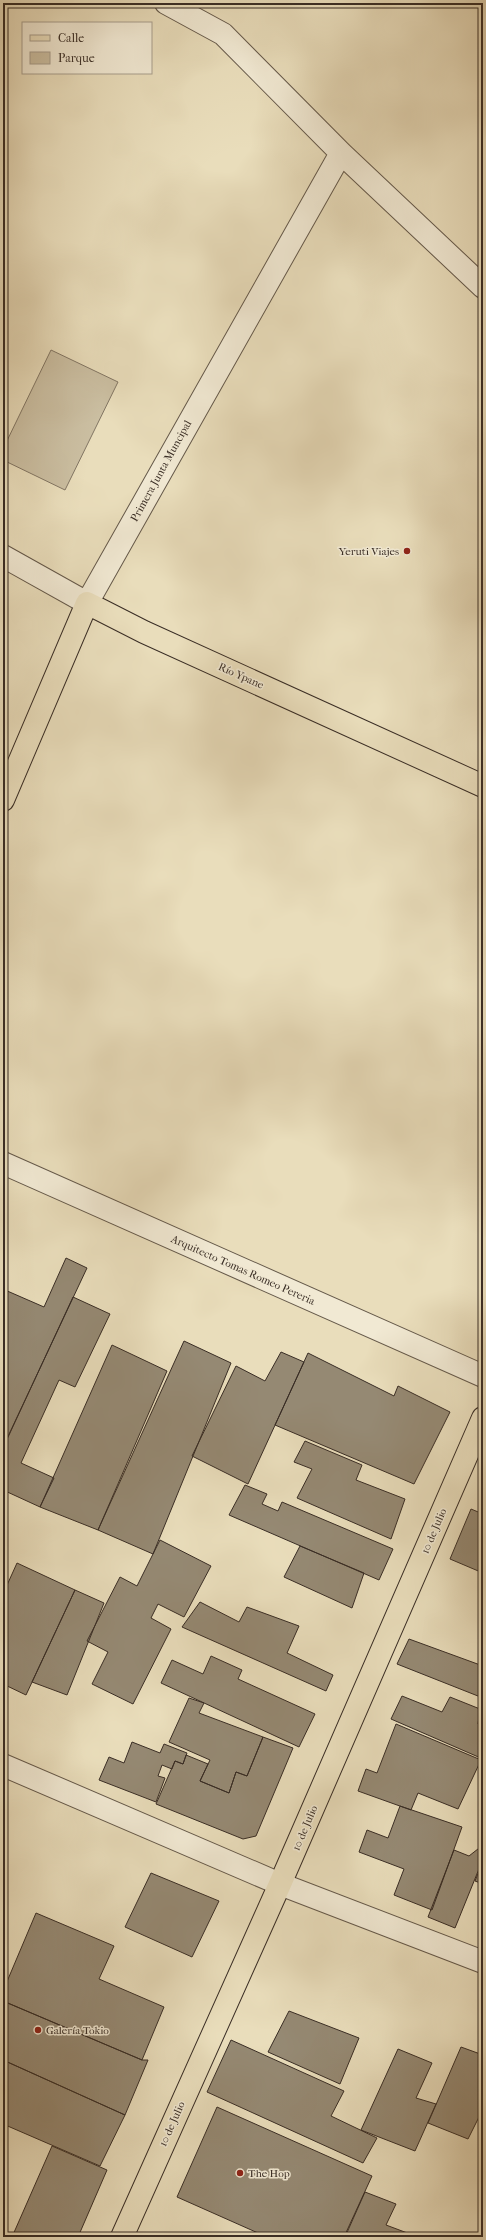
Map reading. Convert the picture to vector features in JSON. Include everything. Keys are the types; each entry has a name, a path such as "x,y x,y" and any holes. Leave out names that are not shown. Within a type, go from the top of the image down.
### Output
{"main road":[{"name":"Río Ypane","path":"87,603 144,632 483,786"},
{"name":"Primera Junta Muncipal","path":"3,800 87,603"},
{"name":"10 de Julio","path":"122,2237 280,1884 483,1418"}],"street":[{"path":"166,3 223,34 341,153 483,287"},
{"name":"Primera Junta Muncipal","path":"87,603 341,153"},
{"name":"Río Ypane","path":"3,556 87,603"},
{"name":"Arquitecto Tomas Romeo Pereria","path":"3,1163 483,1376"},
{"path":"3,1765 280,1884 483,1962"}],"green space":[{"path":"51,350 118,382 65,490 3,460 3,449"}],"building":[{"path":"66,1258 87,1268 3,1447 3,1293 5,1290 44,1307"},
{"path":"73,1297 110,1314 75,1387 59,1380 21,1463 54,1478 40,1507 3,1490 3,1448"},
{"path":"184,1341 231,1363 153,1554 98,1530"},
{"path":"112,1345 167,1371 98,1530 40,1507"},
{"path":"281,1352 304,1362 248,1484 192,1456 236,1366 265,1381"},
{"path":"308,1353 394,1396 398,1386 450,1412 414,1484 275,1425"},
{"path":"305,1441 362,1465 356,1480 405,1499 391,1539 297,1498 312,1469 294,1462"},
{"path":"245,1485 267,1494 262,1504 278,1511 282,1502 393,1549 379,1580 229,1515"},
{"path":"471,1509 483,1514 483,1573 450,1559"},
{"path":"160,1540 211,1566 184,1617 158,1604 151,1618 171,1629 133,1704 92,1684 108,1652 87,1641 120,1577 137,1586"},
{"path":"300,1546 364,1573 352,1608 284,1577"},
{"path":"17,1563 75,1590 26,1695 3,1684 3,1594"},
{"path":"75,1590 104,1603 67,1695 32,1682"},
{"path":"200,1602 239,1622 247,1607 299,1626 287,1653 333,1675 326,1691 182,1627"},
{"path":"409,1639 483,1666 483,1698 397,1664"},
{"path":"211,1656 242,1670 238,1679 315,1714 299,1747 161,1683 172,1660 203,1674"},
{"path":"402,1696 442,1712 450,1697 480,1709 478,1724 483,1724 483,1759 391,1719"},
{"path":"189,1698 204,1703 199,1713 263,1737 247,1776 236,1772 229,1793 200,1781 210,1760 169,1742"},
{"path":"396,1724 481,1760 458,1809 418,1793 411,1810 358,1791 366,1769 377,1773"},
{"path":"263,1737 293,1748 256,1836 243,1839 156,1804 175,1761 183,1764 186,1755 208,1764 200,1781 229,1793 236,1772 247,1776"},
{"path":"132,1742 160,1753 164,1744 187,1753 183,1764 175,1761 172,1769 162,1765 158,1776 165,1778 156,1802 99,1780 109,1757 124,1763"},
{"path":"400,1806 462,1827 432,1910 394,1895 404,1869 359,1852 367,1830 388,1838"},
{"path":"483,1845 483,1859 455,1928 428,1917 454,1850 469,1856"},
{"path":"483,1861 483,1884 475,1881"},
{"path":"151,1873 219,1901 192,1957 125,1927"},
{"path":"36,1913 114,1946 99,1979 164,2007 142,2060 3,2001 3,1991"},
{"name":"Galería Tokio","path":"3,2001 142,2060 148,2060 125,2115 3,2060"},
{"path":"289,2011 359,2038 340,2084 268,2052"},
{"path":"231,2040 344,2091 331,2116 377,2138 363,2163 207,2092"},
{"path":"461,2047 483,2055 483,2109 468,2139 428,2123"},
{"path":"398,2049 432,2063 416,2098 436,2104 415,2151 361,2130"},
{"path":"3,2060 125,2115 100,2166 3,2124"},
{"path":"217,2107 372,2176 344,2237 267,2237 177,2197"},
{"path":"52,2146 107,2170 78,2237 12,2237"},
{"path":"365,2192 396,2204 386,2225 410,2234 408,2237 345,2237"}],"place":[{"name":"Yeruti Viajes","path":"407,551"},
{"name":"Galería Tokio","path":"38,2030"},
{"name":"The Hop","path":"240,2173"}]}
